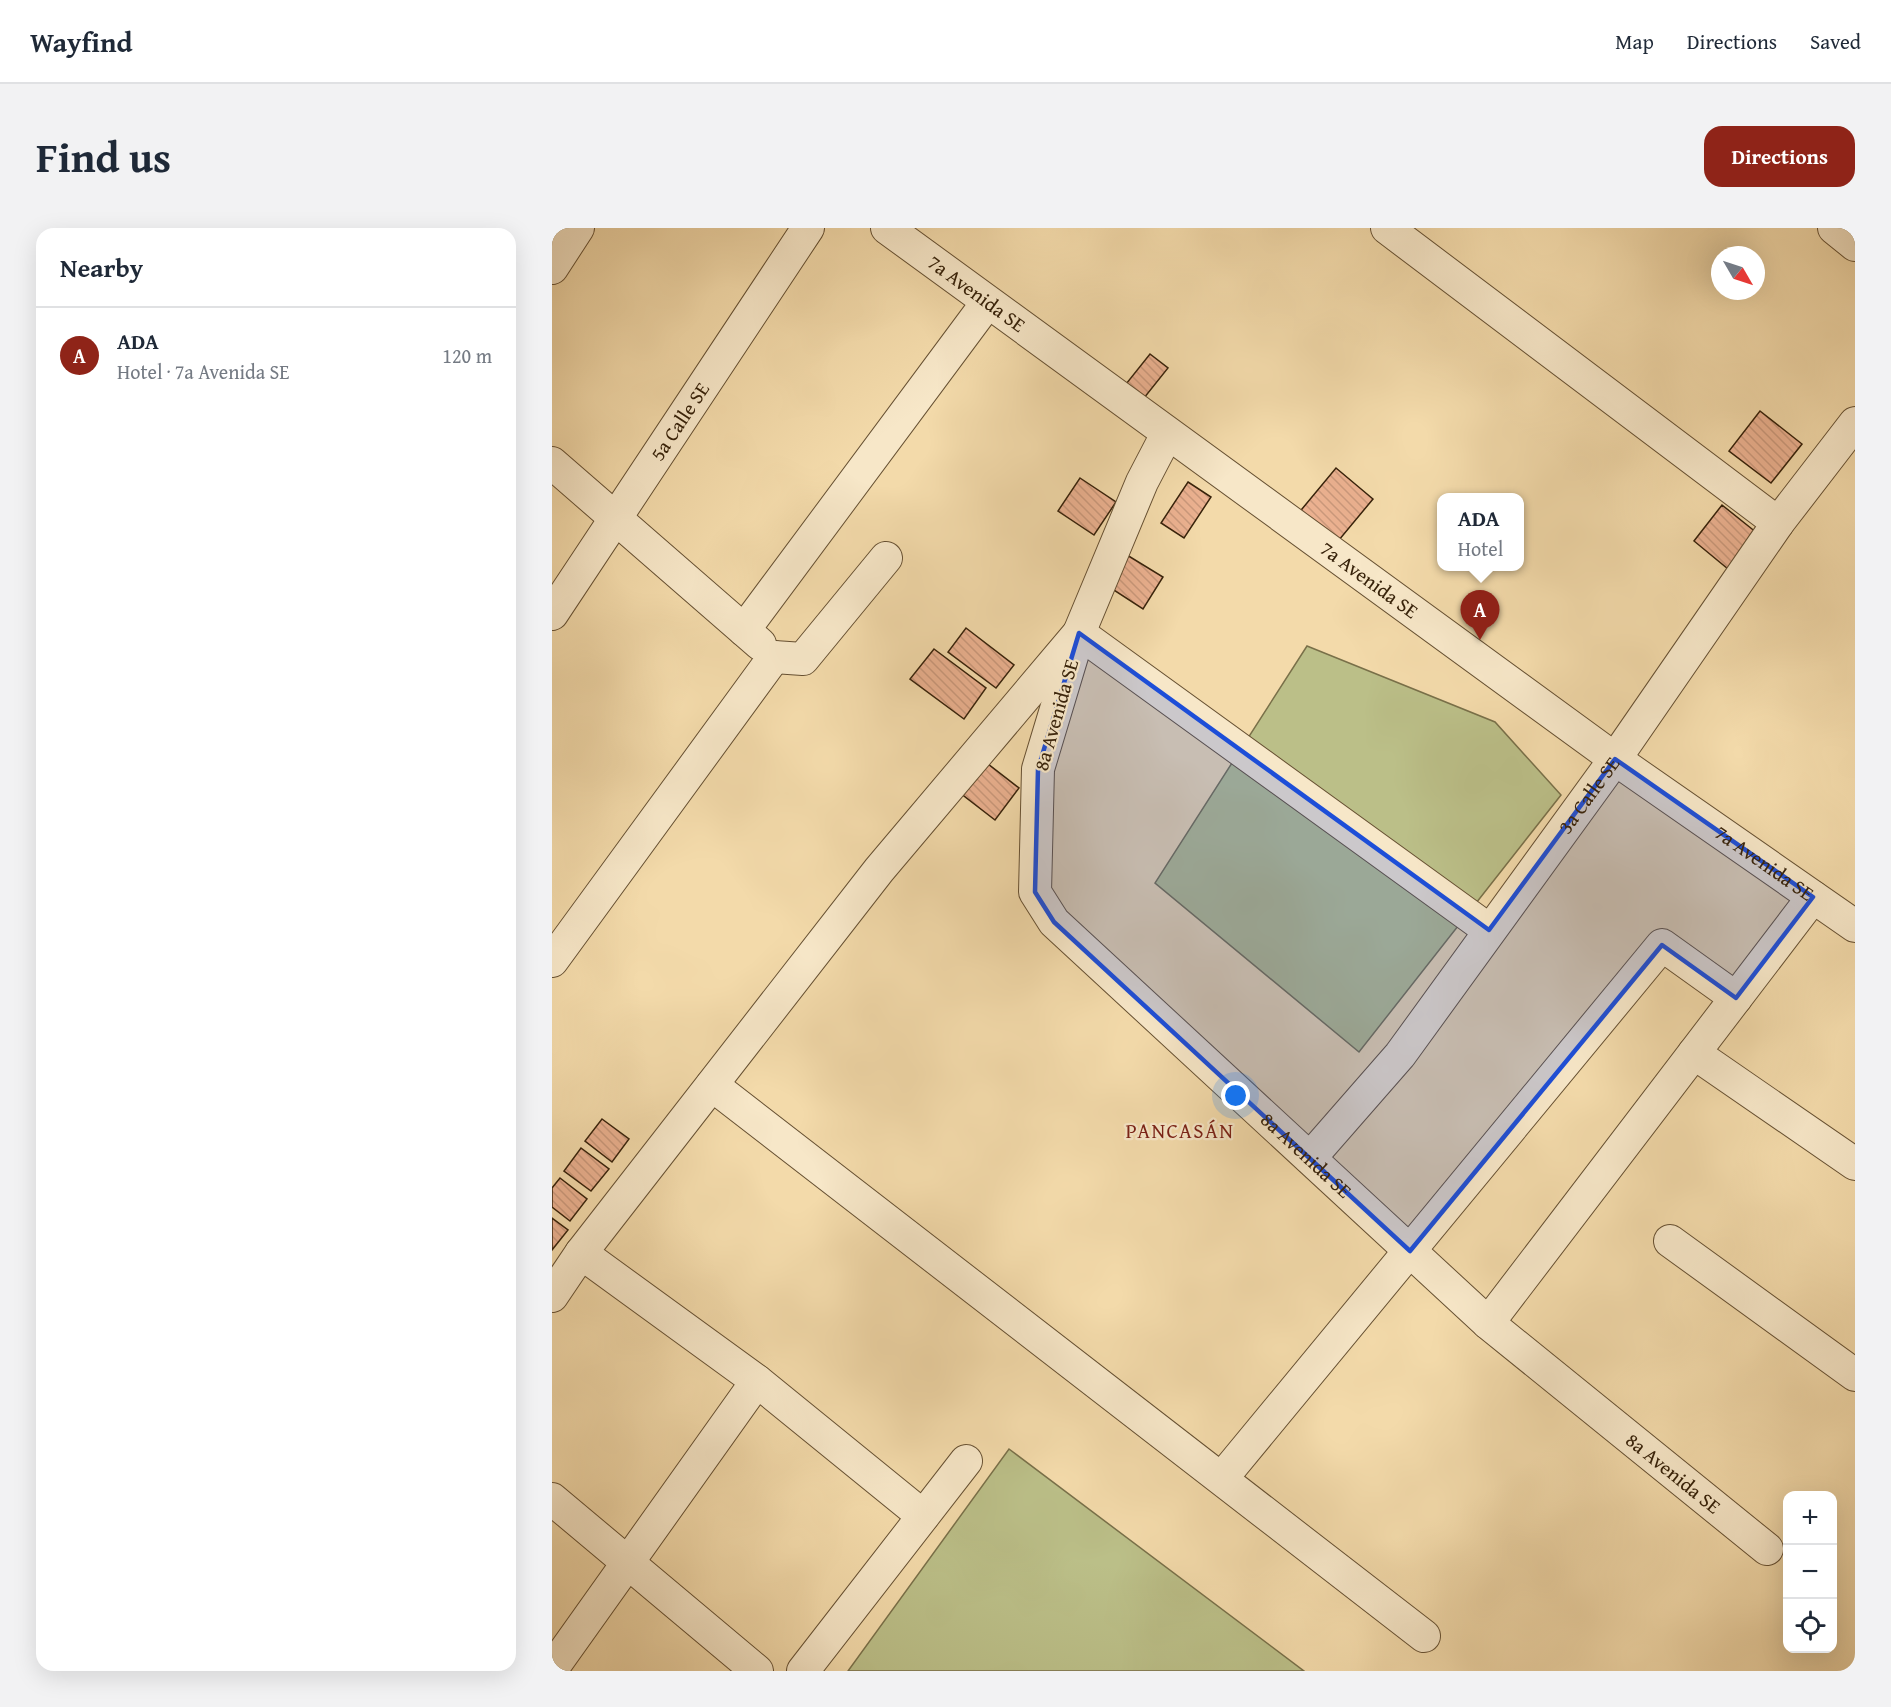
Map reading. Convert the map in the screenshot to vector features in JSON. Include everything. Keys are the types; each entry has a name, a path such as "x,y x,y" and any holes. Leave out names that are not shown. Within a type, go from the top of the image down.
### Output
{"street":[{"path":"552,268 578,228"},
{"name":"5a Calle SE","path":"552,614 808,228"},
{"name":"7a Avenida SE","path":"887,228 1615,759 1855,926"},
{"path":"1387,228 1778,523"},
{"path":"1834,228 1855,245"},
{"path":"744,630 987,303"},
{"name":"3a Calle SE","path":"1310,1158 1400,1055 1615,759 1778,523 1855,423"},
{"path":"552,1296 581,1253 879,870 1079,633 1142,482 1167,434"},
{"path":"552,462 774,657 803,659 886,558"},
{"path":"1079,633 1489,930"},
{"name":"8a Avenida SE","path":"1079,633 1038,769 1035,892 1054,922 1488,1323 1767,1549"},
{"path":"552,961 774,657"},
{"path":"1488,1323 1813,897"},
{"path":"1222,1478 1662,945 1736,998"},
{"path":"1694,1053 1855,1164"},
{"path":"712,1085 1424,1636"},
{"path":"1670,1241 1855,1375"},
{"path":"581,1253 757,1381 923,1516"},
{"path":"552,1669 757,1381"},
{"path":"803,1671 966,1461"},
{"path":"552,1499 757,1671"}],"highlighted area":[{"path":"1079,633 1489,930 1615,759 1813,897 1736,998 1662,945 1410,1251 1054,922 1035,892 1038,769"}],"green space":[{"path":"1307,646 1495,722 1561,795 1359,1052 1155,883"},
{"path":"1009,1449 1304,1671 848,1671"}],"building":[{"path":"1150,354 1168,368 1144,398 1126,384"},
{"path":"1760,411 1802,444 1771,483 1729,451"},
{"path":"1336,468 1373,499 1334,546 1297,515"},
{"path":"1080,478 1116,502 1094,535 1058,511"},
{"path":"1188,482 1211,497 1184,538 1161,523"},
{"path":"1722,505 1757,533 1728,569 1694,541"},
{"path":"1122,552 1163,577 1143,609 1103,583"},
{"path":"966,628 1014,665 996,688 948,652"},
{"path":"934,649 986,688 964,719 910,679"},
{"path":"979,757 1019,788 995,820 955,789"},
{"path":"602,1119 629,1139 612,1162 585,1141"},
{"path":"581,1148 609,1169 591,1191 564,1171"},
{"path":"560,1178 587,1199 570,1221 552,1207 552,1188"},
{"path":"552,1218 568,1230 552,1250"}],"place":[{"name":"ADA","path":"1480,640"}],"district":[{"name":"PANCASÁN","path":"1180,1131"}]}
